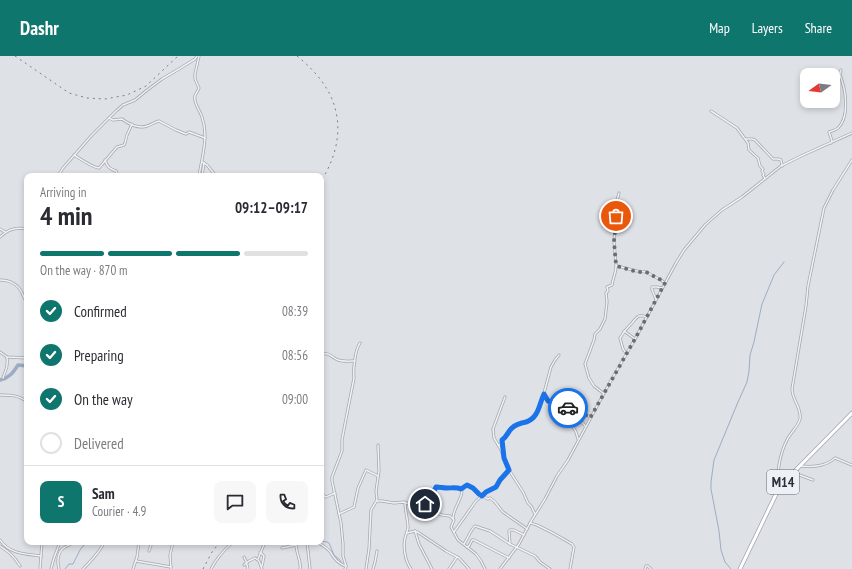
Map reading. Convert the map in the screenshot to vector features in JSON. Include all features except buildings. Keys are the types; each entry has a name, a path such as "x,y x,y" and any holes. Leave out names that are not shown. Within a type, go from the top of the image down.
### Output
{"main road":[{"name":"M14","path":"740,569 780,486 852,413"}],"street":[{"path":"60,173 92,135 123,105 135,100 162,79 198,56"},
{"path":"198,56 195,79 199,88 195,99 202,116 205,138 201,173"},
{"path":"831,143 832,140 830,132 840,126 846,108 845,90 839,74 841,70"},
{"path":"711,111 734,126 745,139 748,143 749,150 759,159 765,179"},
{"path":"108,118 113,120 122,119 127,123 145,127 159,121 186,134 189,132 205,138"},
{"path":"74,155 97,168 100,167 117,147 125,143 132,124"},
{"path":"500,569 517,548 526,529 568,460 585,426 681,255 706,223 782,166 852,133"},
{"path":"745,139 755,140 774,159 781,160 782,166"},
{"path":"105,160 107,166 117,173"},
{"path":"780,486 778,478 780,459 787,440 798,424 800,418 792,389 820,221 825,204 852,160"},
{"path":"203,162 213,173"},
{"path":"619,193 616,204 614,241 616,265 637,272 646,272 665,283"},
{"path":"0,237 5,232 24,228"},
{"path":"0,229 5,232"},
{"path":"604,393 594,385 589,378 585,364 595,334 600,329 605,319 607,302 606,293 608,291 607,287 612,285 616,266"},
{"path":"0,280 5,280 16,285 24,297"},
{"path":"656,299 652,287 662,288"},
{"path":"626,353 623,349 620,338 624,331 636,318 642,316 646,317"},
{"path":"624,331 635,339"},
{"path":"345,568 339,514 332,477 342,451 342,440 354,378 357,348 360,342"},
{"path":"0,353 7,357 24,358"},
{"path":"324,354 331,355 341,361 355,361"},
{"path":"504,458 502,440 506,437 512,427 530,420 537,413 551,367 559,355"},
{"path":"3,378 5,371 8,368 7,357"},
{"path":"544,394 548,401 564,406 575,413 579,422 583,423 585,426"},
{"path":"0,395 24,400"},
{"path":"505,397 494,429 494,438 509,470 536,514"},
{"path":"575,413 579,410 590,418"},
{"path":"572,411 570,422 578,439"},
{"path":"498,445 502,444"},
{"path":"366,569 369,549 371,510 377,501 376,491 379,471 378,445"},
{"path":"800,466 820,466 834,458 852,465"},
{"path":"339,514 354,507 358,488 366,470 378,476"},
{"path":"454,532 471,508 486,492 496,487 509,470"},
{"path":"792,473 812,480"},
{"path":"421,508 430,499 437,486 461,489 467,485 482,496 495,501 501,510 526,529"},
{"path":"461,489 462,491 454,512 451,527 458,540 480,558 485,569"},
{"path":"324,496 326,497 335,493"},
{"path":"377,501 405,503 453,518"},
{"path":"405,503 407,519 405,552 409,568"},
{"path":"530,523 540,526 572,544 574,547 570,569"},
{"path":"463,544 475,526 490,531 517,548 535,556 540,562 550,569"},
{"path":"510,544 510,530 514,530 524,535"},
{"path":"407,532 415,531 426,537 457,557 469,569"},
{"path":"415,531 419,544 432,569"},
{"path":"467,547 472,540 474,540 509,558"},
{"path":"0,541 21,554 41,556"},
{"path":"40,569 42,545"},
{"path":"51,569 59,545"},
{"path":"59,569 58,562 60,550 69,545"},
{"path":"83,569 93,559 103,545"},
{"path":"133,569 139,545"},
{"path":"149,551 151,545"},
{"path":"136,561 171,568 170,555 172,545"},
{"path":"211,569 214,562 230,545"},
{"path":"262,568 258,559 263,545"},
{"path":"282,548 296,545 301,564 300,569"},
{"path":"307,545 310,569"},
{"path":"322,545 329,550 338,563 345,568"},
{"path":"0,546 12,554 20,566"},
{"path":"373,569 377,551"},
{"path":"260,552 264,556 262,568"},
{"path":"244,557 246,559 248,569"},
{"path":"449,569 457,557"},
{"path":"244,565 253,558 258,559"},
{"path":"645,569 648,566 651,569"}],"waterway":[{"path":"731,569 725,562 721,550 711,489 714,460 747,382 750,355 762,304 774,275 784,262"},
{"path":"0,380 10,375 18,365 24,366"},
{"path":"324,542 329,543 334,555 342,564"},
{"path":"65,569 69,564 73,564 84,545"}],"railway":[{"path":"15,56 69,93 87,98 105,99 127,95 146,86 178,56"},
{"path":"297,56 323,83 335,107 338,132 336,145 333,157 324,176"},
{"path":"203,569 218,545"}],"way so far":[{"path":"568,408 575,413 579,410 590,418 665,283 646,272 637,272 616,265 614,236 616,216"}],"route":[{"path":"425,504 438,486 461,489 467,485 482,496 486,492 496,487 509,470 504,458 502,440 506,437 512,427 534,417 538,412 544,394 548,401 568,408"}]}
